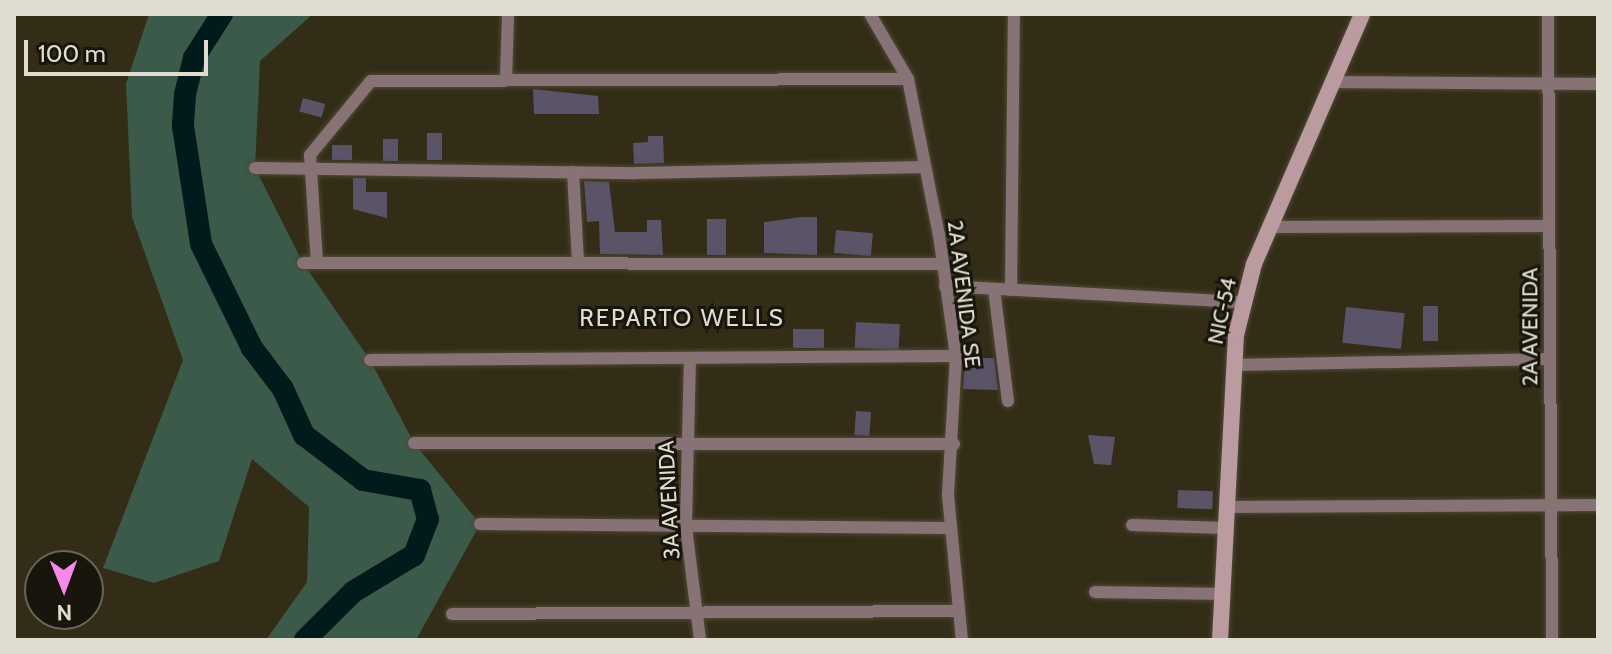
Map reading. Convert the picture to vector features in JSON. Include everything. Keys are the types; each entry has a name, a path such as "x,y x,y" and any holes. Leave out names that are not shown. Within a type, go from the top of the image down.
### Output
{"main road":[{"name":"NIC-54","path":"1220,640 1234,365 1244,302 1270,227 1362,14"}],"street":[{"path":"506,79 508,14"},
{"name":"2A AVENIDA SE","path":"870,14 908,79 943,264 956,356 950,528 962,640"},
{"path":"1011,290 1014,14"},
{"name":"2A AVENIDA","path":"1548,14 1552,640"},
{"path":"317,263 307,168 316,143 371,81 908,79"},
{"path":"1333,82 1598,84"},
{"path":"255,168 573,172 924,167"},
{"path":"573,172 578,262"},
{"path":"1270,227 1549,226"},
{"path":"303,263 943,264"},
{"path":"945,286 1244,302"},
{"path":"994,289 1008,401"},
{"path":"370,360 956,356"},
{"name":"3A AVENIDA","path":"690,358 685,444 686,527 700,640"},
{"path":"1234,365 1550,359"},
{"path":"414,443 954,444"},
{"path":"1226,507 1598,505"},
{"path":"480,524 950,528"},
{"path":"1132,525 1225,528"},
{"path":"1095,592 1222,594"},
{"path":"452,614 698,610 959,611"}],"green space":[{"path":"149,14 313,14 260,61 255,168 303,263 370,360 414,443 480,524 416,640 266,640 307,582 309,507 252,459 219,561 154,583 104,568 183,360 132,217 126,84"}],"building":[{"path":"533,89 598,96 599,114 534,114"},
{"path":"303,98 325,104 322,117 299,112"},
{"path":"427,133 442,133 442,160 427,160"},
{"path":"648,136 663,136 664,163 634,164 633,143 648,142"},
{"path":"383,139 398,139 398,161 383,161"},
{"path":"332,145 352,145 352,160 332,160"},
{"path":"353,178 366,178 366,192 387,192 387,218 353,209"},
{"path":"584,181 609,182 615,232 647,232 647,220 661,220 663,255 600,254 599,221 587,222"},
{"path":"817,217 817,255 764,253 764,222"},
{"path":"707,219 726,219 726,255 707,255"},
{"path":"836,230 873,233 871,256 834,253"},
{"path":"1423,306 1438,306 1438,341 1423,341"},
{"path":"1346,307 1405,313 1401,349 1342,343"},
{"path":"856,322 900,324 899,350 855,348"},
{"path":"793,329 824,329 824,348 793,348"},
{"path":"965,358 994,358 998,390 963,389"},
{"path":"856,411 871,412 869,436 854,435"},
{"path":"1088,435 1115,437 1111,465 1094,464"},
{"path":"1178,490 1213,491 1212,509 1177,508"}],"waterway":[{"path":"222,14 194,58 185,95 183,126 201,244 252,348 283,389 304,435 363,480 420,490 428,519 414,555 353,592 305,640"}],"district":[{"name":"REPARTO WELLS","path":"682,318"}]}
